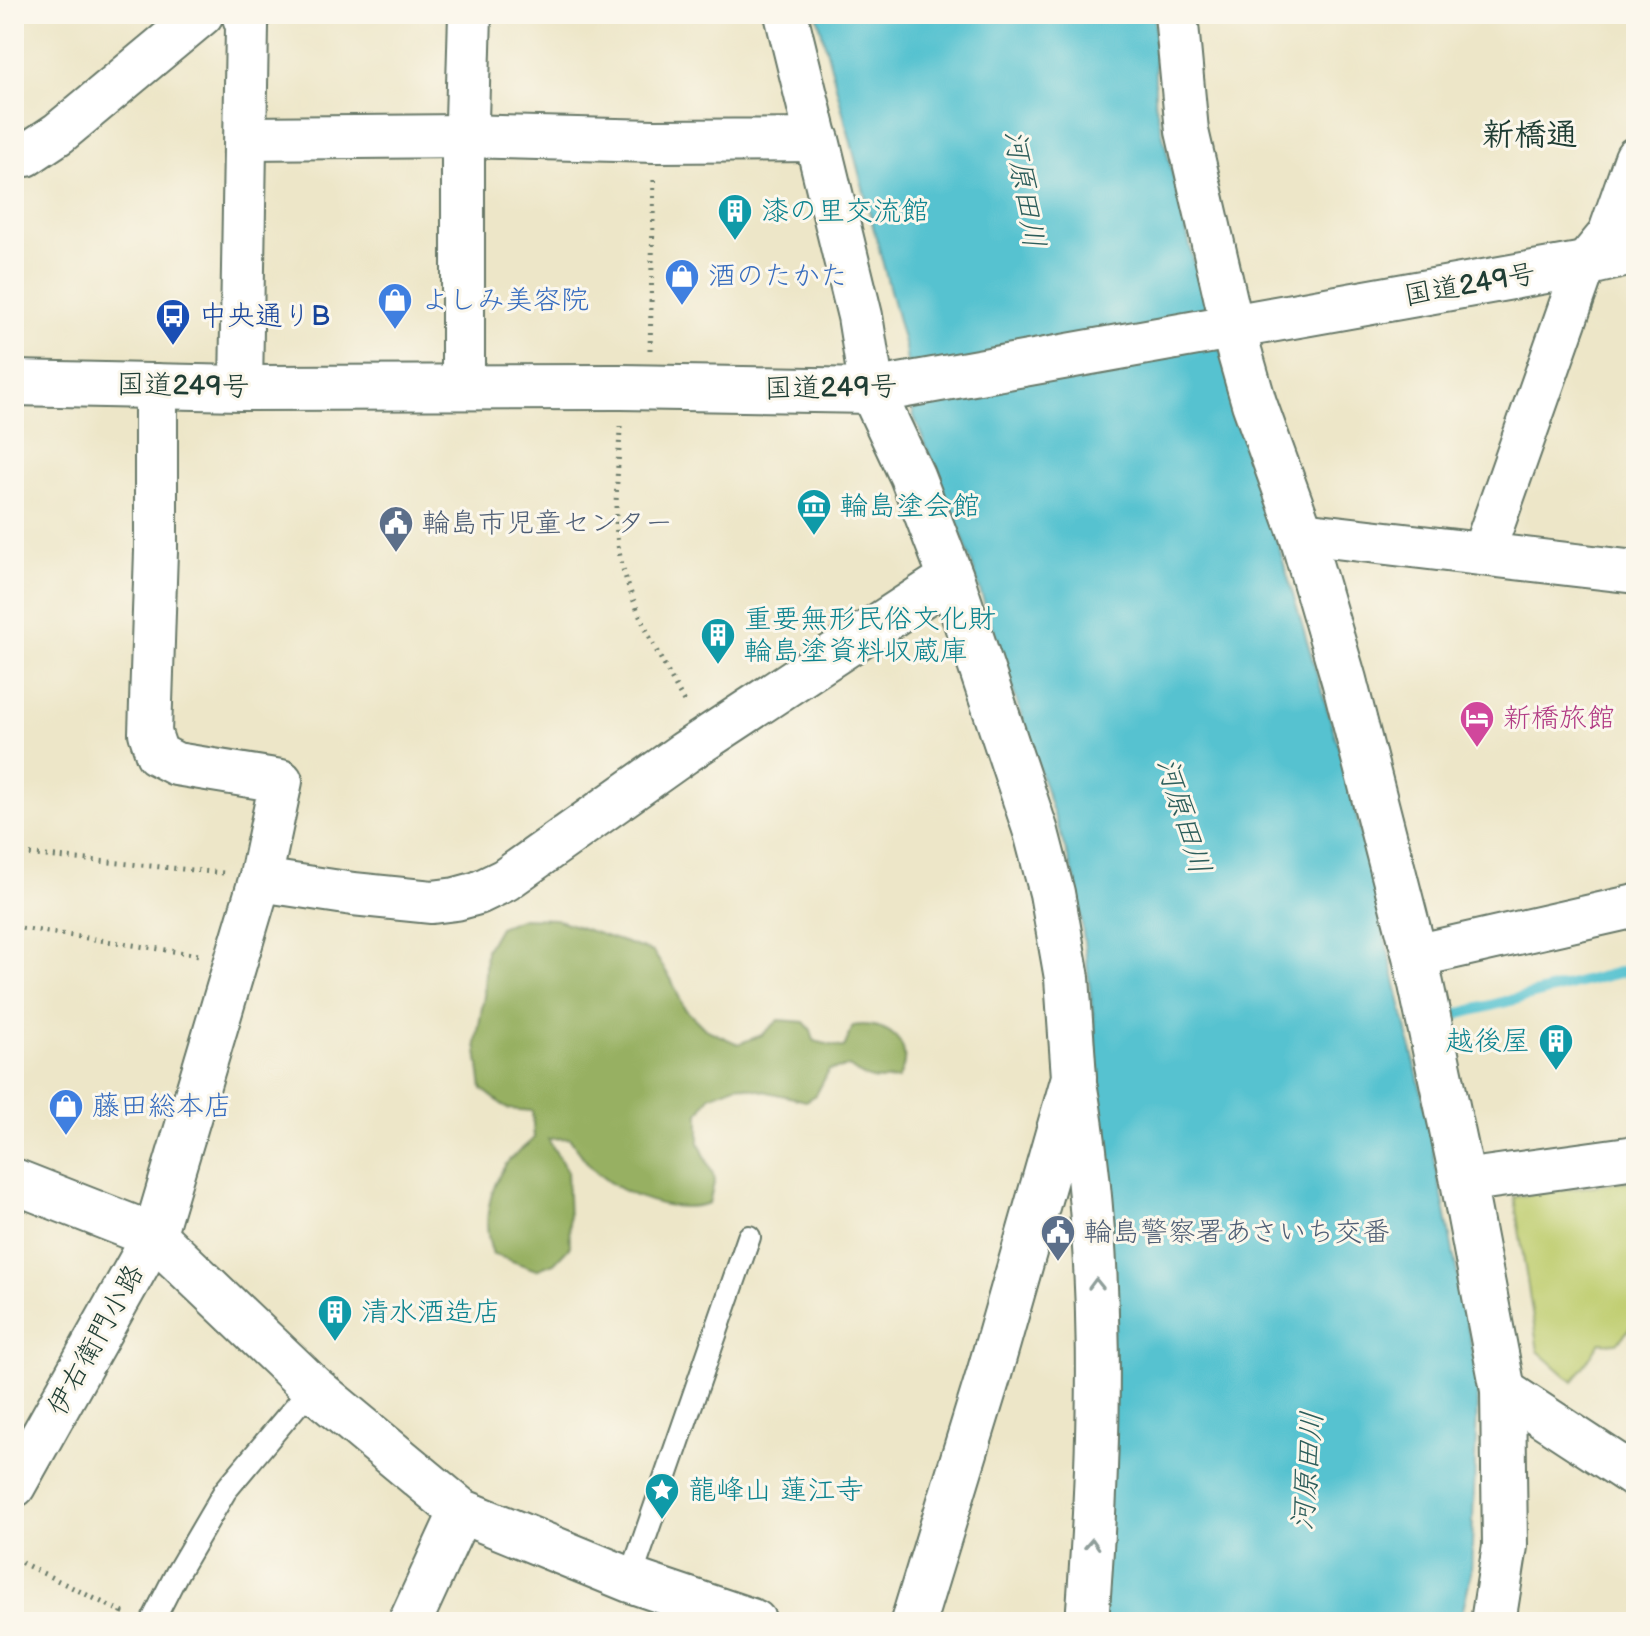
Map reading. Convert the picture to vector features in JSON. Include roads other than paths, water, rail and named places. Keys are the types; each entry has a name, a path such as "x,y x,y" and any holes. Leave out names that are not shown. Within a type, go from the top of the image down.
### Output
{"main road":[{"path":"817,140 860,316 888,389 912,476 951,577 1036,832 1052,893 1067,978 1074,1077 989,1374 913,1622"},
{"name":"国道249号","path":"14,383 241,388 888,389 1585,264 1636,252"},
{"path":"1230,326 1301,533 1344,680 1415,956 1463,1181 1503,1390 1505,1546 1493,1622"},
{"path":"14,1181 154,1236 312,1387 461,1511 630,1580 754,1622"}],"street":[{"path":"14,155 26,155 59,133 202,14"},
{"path":"241,388 247,138 247,26 243,14"},
{"path":"463,386 463,150 470,14"},
{"path":"247,138 465,136 655,141 817,140 786,14"},
{"path":"1176,14 1187,131 1230,326"},
{"path":"1483,553 1585,264 1609,235 1636,158"},
{"name":"伊右衛門小路","path":"14,1486 154,1236 260,880 281,781 176,764 157,754 150,733 156,551 156,385"},
{"path":"1301,533 1636,572"},
{"path":"260,880 432,902 478,893 505,880 705,739 951,577"},
{"path":"1415,956 1636,906"},
{"path":"1074,1077 1088,1158 1096,1281 1098,1452 1087,1622"},
{"path":"1463,1181 1636,1157"},
{"path":"1503,1390 1630,1460"},
{"path":"410,1622 461,1511"}],"lane":[{"path":"630,1580 749,1237"},
{"path":"152,1622 225,1491 312,1387"}],"water":[{"name":"河原田川","path":"817,14 1155,14 1155,103 1194,262 1346,772 1423,1099 1478,1379 1471,1574 1460,1622 1102,1622 1107,1229 1094,1022 1077,885 963,538 913,414 905,347"}],"waterway":[{"path":"1458,1014 1636,968"}],"place":[{"name":"漆の里交流館","path":"735,242"},
{"name":"酒のたかた","path":"682,307"},
{"name":"よしみ美容院","path":"395,331"},
{"name":"中央通りB","path":"173,347"},
{"name":"輪島塗会館","path":"814,537"},
{"name":"輪島市児童センター","path":"396,554"},
{"name":"重要無形民俗文化財 輪島塗資料収蔵庫","path":"718,666"},
{"name":"新橋旅館","path":"1477,749"},
{"name":"越後屋","path":"1556,1072"},
{"name":"藤田総本店","path":"66,1137"},
{"name":"輪島警察署あさいち交番","path":"1058,1263"},
{"name":"清水酒造店","path":"335,1343"},
{"name":"龍峰山 蓮江寺","path":"662,1521"}],"district":[{"name":"新橋通","path":"1530,135"}]}
